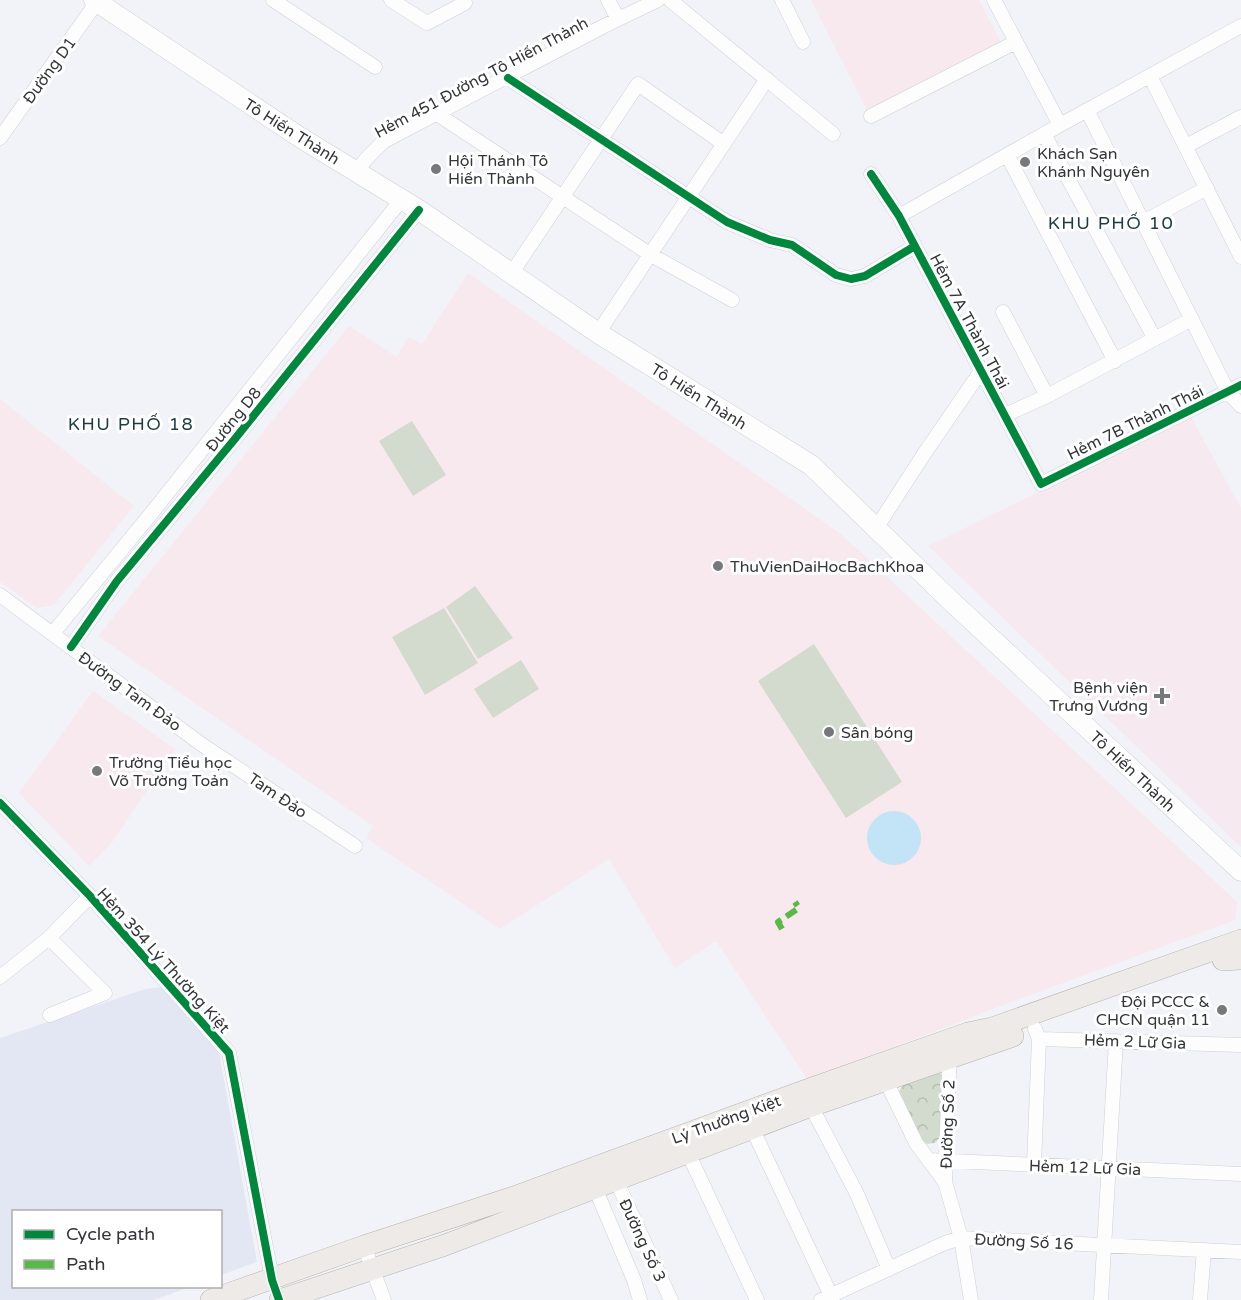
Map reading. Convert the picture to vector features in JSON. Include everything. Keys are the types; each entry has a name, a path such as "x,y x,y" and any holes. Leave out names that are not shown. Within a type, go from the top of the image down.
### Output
{"main road":[{"name":"Tô Hiến Thành","path":"96,1 300,138 410,205 598,333 811,465 960,609 1241,871"},
{"path":"1235,951 1241,923"},
{"name":"Lý Thường Kiệt","path":"211,1300 950,1048 1037,1034 1235,951"},
{"name":"Lý Thường Kiệt","path":"950,1048 968,1033 992,1028 1235,951"},
{"name":"Lý Thường Kiệt","path":"279,1300 445,1245 753,1130 812,1106 882,1072"}],"street":[{"path":"273,0 375,67"},
{"path":"391,0 427,24 465,3"},
{"path":"608,0 618,19"},
{"name":"Hẻm 451 Đường Tô Hiến Thành","path":"357,171 384,141 658,0"},
{"path":"670,0 833,134"},
{"path":"782,0 803,42"},
{"path":"994,0 1060,125"},
{"name":"Đường D1","path":"0,138 96,1"},
{"path":"899,216 1149,76 1240,29"},
{"path":"871,116 1016,42"},
{"path":"1149,76 1241,257"},
{"path":"508,78 727,222 802,250 836,275 851,279 865,276 915,246"},
{"path":"598,333 768,79"},
{"path":"511,274 638,84 724,144"},
{"path":"1087,110 1192,319 1235,388 1241,406"},
{"path":"437,114 651,255 732,300"},
{"path":"1186,146 1241,117"},
{"path":"1044,135 1155,339"},
{"path":"1007,155 1115,361"},
{"name":"Hẻm 7A Thành Thái","path":"871,174 899,216 1041,484"},
{"path":"1143,222 1207,188"},
{"name":"Đường D8","path":"53,633 219,428 410,205"},
{"name":"Đường D8","path":"71,647 117,581 234,440 410,205"},
{"path":"1003,312 1047,396"},
{"path":"1005,415 1047,396 1192,319"},
{"path":"876,527 981,371"},
{"name":"Hẻm 7B Thành Thái","path":"1041,484 1235,388"},
{"path":"219,428 234,440"},
{"path":"105,570 117,581"},
{"name":"Đường Tam Đảo","path":"0,595 201,744"},
{"name":"Tam Đảo","path":"201,744 355,846"},
{"name":"Hẻm 354 Lý Thường Kiệt","path":"2,805 90,896 229,1053 272,1280 279,1300"},
{"path":"0,977 49,938 90,896"},
{"path":"49,938 105,993 50,1015"},
{"path":"1034,1165 1037,1034"},
{"name":"Hẻm 2 Lữ Gia","path":"1037,1034 1116,1041 1241,1045"},
{"path":"1101,1300 1116,1041"},
{"name":"Đường Số 2","path":"950,1048 945,1182 961,1238 971,1300"},
{"name":"Đường Số 2","path":"882,1072 916,1143 945,1182"},
{"path":"812,1106 857,1194 889,1269"},
{"path":"753,1130 829,1298"},
{"path":"688,1154 757,1300"},
{"name":"Hẻm 12 Lữ Gia","path":"929,1160 1241,1174"},
{"name":"Đường Số 3","path":"616,1180 671,1300"},
{"path":"595,1188 634,1280 640,1300"},
{"name":"Đường Số 16","path":"829,1298 961,1238 1241,1252"},
{"path":"364,1246 384,1300"},
{"path":"1200,1300 1204,1250"}],"shaded area":[{"path":"811,0 979,0 1002,44 869,114"},
{"path":"468,273 841,534 1237,902 1235,920 808,1080 716,941 675,968 609,859 500,929 366,838 373,826 98,636 349,326 397,357 408,337 422,344"},
{"path":"0,399 134,506 54,605 37,608 0,582"},
{"name":"Bệnh viện Trưng Vương","path":"1191,417 1241,508 1241,847 928,546"},
{"name":"Trường Tiểu học Võ Trường Toản","path":"93,691 175,749 111,844 89,866 19,793"},
{"path":"161,987 219,1052 257,1262 222,1275 222,1210 12,1210 12,1288 187,1288 154,1300 0,1300 0,1038 145,989"}],"green space":[{"path":"412,421 446,475 413,496 379,441"},
{"path":"475,586 513,638 478,659 446,607"},
{"path":"444,608 478,663 425,695 392,637"},
{"path":"814,644 902,782 846,818 758,681"},
{"path":"521,660 539,689 493,718 474,689"},
{"path":"939,1072 942,1075 940,1137 935,1143 927,1144 921,1139 899,1092 903,1083"}],"water":[{"path":"894,811 904,813 913,819 919,828 921,838 919,848 913,857 904,863 894,865 884,863 875,857 869,848 867,838 869,828 875,819 884,813"}],"marked path":[{"path":"782,929 778,922 799,908 795,902"}],"cycle path":[{"path":"508,78 727,222 770,240 792,245 836,275 851,279 865,276 915,246"},
{"path":"871,174 899,216 1041,484 1241,385"},
{"path":"71,647 117,581 419,210"},
{"path":"0,803 90,896 229,1053 272,1280 279,1300"}],"place":[{"name":"Khách Sạn Khánh Nguyên","path":"1025,162"},
{"name":"Hội Thánh Tô Hiến Thành","path":"436,169"},
{"name":"ThuVienDaiHocBachKhoa","path":"718,566"},
{"name":"Bệnh viện Trưng Vương","path":"1162,696"},
{"name":"Sân bóng","path":"829,732"},
{"name":"Trường Tiểu học Võ Trường Toản","path":"97,771"},
{"name":"Đội PCCC & CHCN quận 11","path":"1222,1010"}],"district":[{"name":"KHU PHỐ 10","path":"1111,223"},
{"name":"KHU PHỐ 18","path":"131,424"}]}
